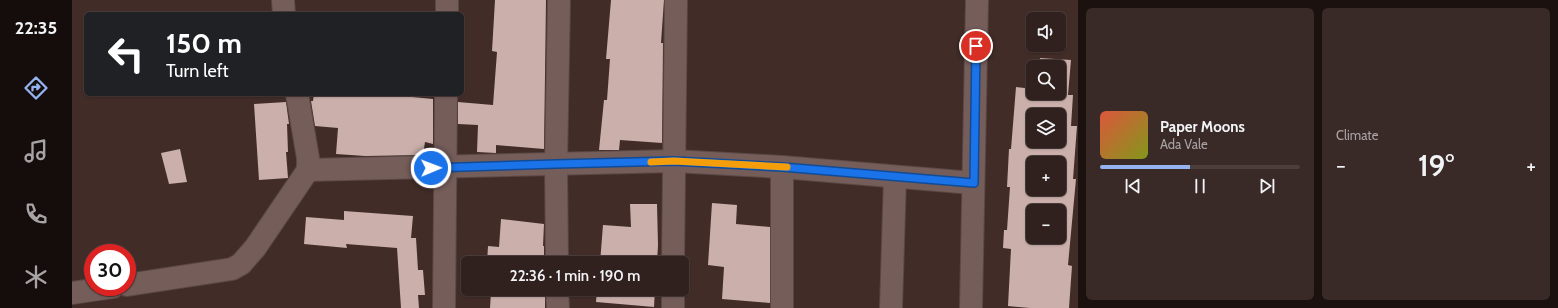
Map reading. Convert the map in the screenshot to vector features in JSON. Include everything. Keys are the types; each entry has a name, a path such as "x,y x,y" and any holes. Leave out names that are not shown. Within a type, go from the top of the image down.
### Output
{"street":[{"path":"282,0 284,12"},
{"path":"447,0 447,12"},
{"path":"557,256 556,164 559,0"},
{"path":"673,256 676,0"},
{"path":"971,308 977,0"},
{"path":"136,284 232,269 241,264 255,248 308,170 308,158 297,96"},
{"path":"444,308 446,96"},
{"path":"308,170 445,168 674,161 782,167 974,183"},
{"path":"782,167 782,308"},
{"path":"891,308 895,177"},
{"path":"72,293 84,291"},
{"path":"557,296 558,308"},
{"path":"673,296 673,308"}],"building":[{"path":"495,0 546,0 544,149 496,145 496,153 477,152 478,125 458,124 458,102 493,105 497,52 492,51"},
{"path":"611,0 664,0 661,43 663,43 662,143 620,140 619,150 599,150 604,100 607,100 610,59 606,59"},
{"path":"1040,58 1071,60 1068,95 1073,95 1071,126 1077,126 1073,179 1076,179 1068,265 1072,266 1069,308 1030,308 1008,306 1011,249 1003,248 1004,230 1007,230 1010,187 1007,187 1009,149 1011,149 1016,87 1026,88 1026,100 1066,100 1066,60 1040,60"},
{"path":"314,96 402,96 433,99 433,144 425,142 423,155 365,156 336,154 338,128 315,126 311,101 313,101"},
{"path":"286,102 289,124 287,124 288,152 286,152 288,178 259,180 254,104"},
{"path":"180,149 187,182 169,184 161,153"},
{"path":"712,203 737,205 736,224 770,227 770,303 722,299 724,267 708,265"},
{"path":"630,204 657,204 657,256 601,256 603,225 631,227"},
{"path":"344,211 413,216 411,238 416,238 418,270 423,270 425,295 418,295 419,308 401,308 397,248 346,244 347,248 304,244 306,217 344,220"},
{"path":"501,219 544,224 544,256 487,256 488,246 499,247"},
{"path":"491,296 545,296 545,308 490,308"},
{"path":"596,296 655,296 654,307 596,302"}],"slow traffic":[{"path":"651,162 674,161 787,167"}],"route":[{"path":"431,168 674,161 782,167 974,183 976,46"}]}
